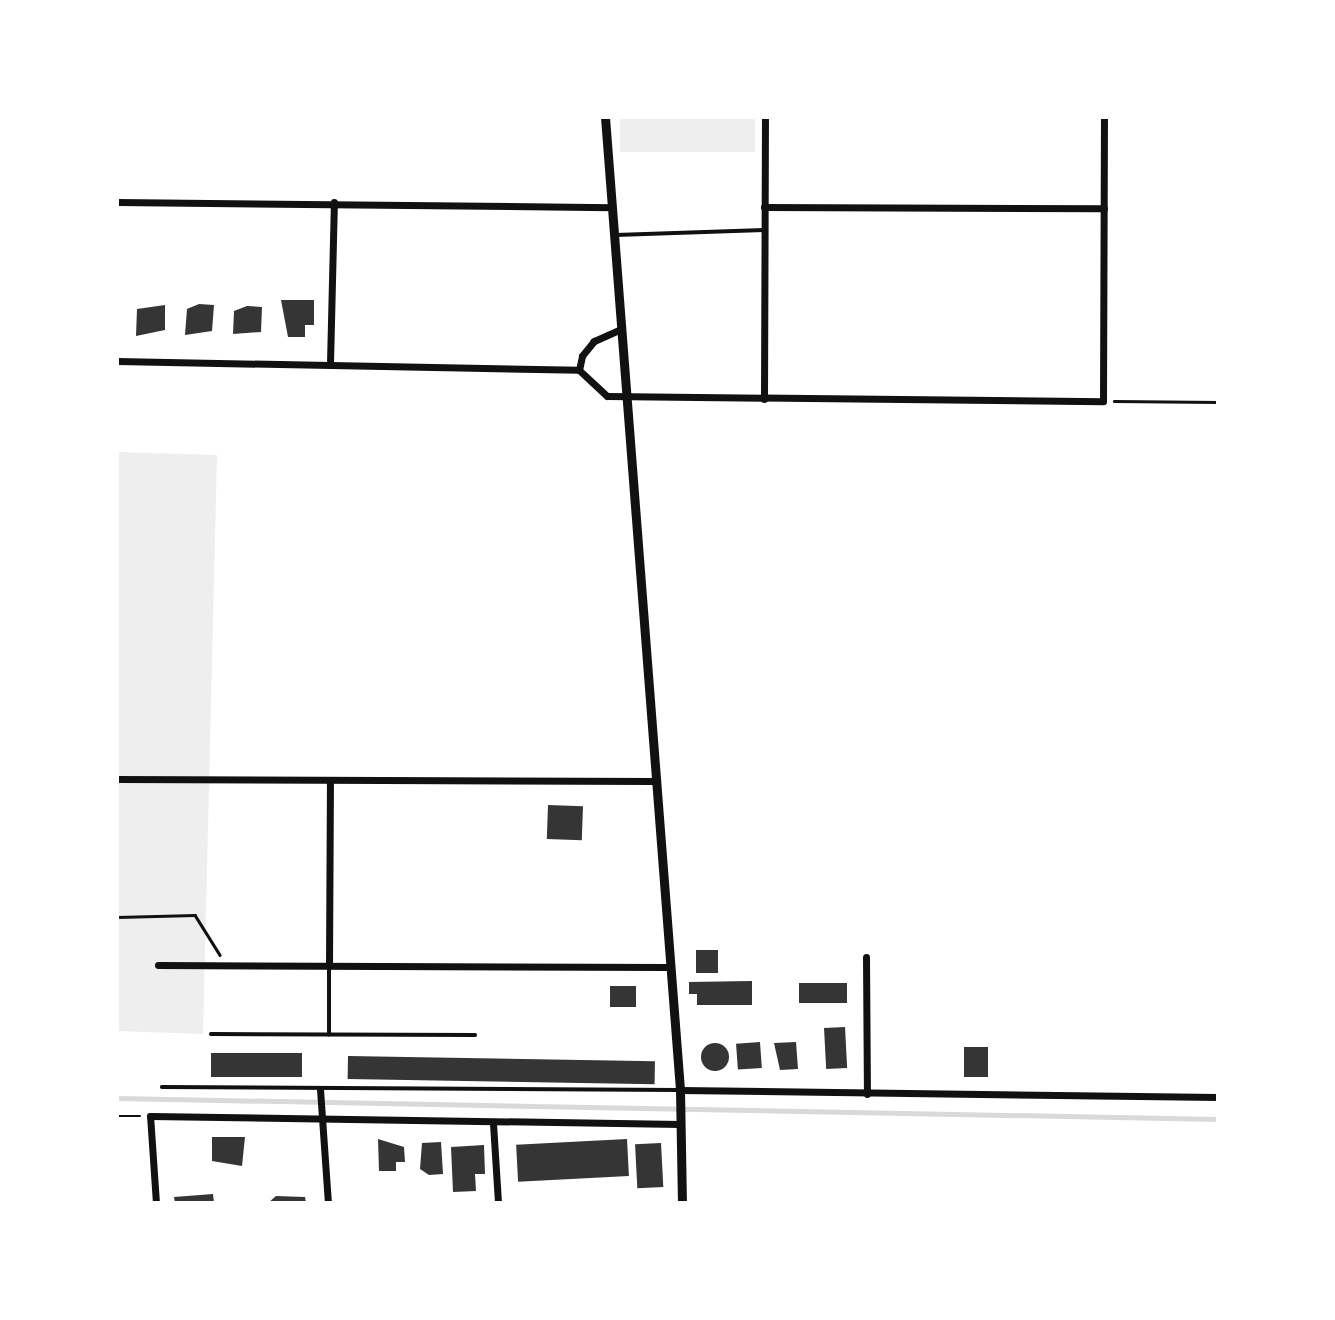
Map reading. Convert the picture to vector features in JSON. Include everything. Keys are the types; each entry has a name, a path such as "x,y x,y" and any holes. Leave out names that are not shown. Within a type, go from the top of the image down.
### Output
{"street":[{"path":"605,117 666,967 680,1095 682,1203"},
{"path":"764,400 765,117"},
{"path":"117,361 330,363 579,370 607,396 626,399 1103,401 1104,117"},
{"path":"117,202 612,206"},
{"path":"330,363 334,202"},
{"path":"764,207 1104,208"},
{"path":"579,370 594,341 621,329"},
{"path":"117,779 653,781"},
{"path":"330,780 330,965"},
{"path":"866,957 867,1094"},
{"path":"158,965 666,967"},
{"path":"321,1093 328,1203"},
{"path":"680,1095 1218,1097"},
{"path":"156,1203 150,1116 322,1117 493,1123 680,1120"},
{"path":"493,1123 498,1203"}],"lane":[{"path":"614,235 764,230"},
{"path":"329,1035 330,965"},
{"path":"211,1034 475,1035"},
{"path":"162,1087 321,1093 680,1095"}],"path":[{"path":"1103,401 1218,402"},
{"path":"117,917 195,915 212,934 223,965"},
{"path":"117,1116 150,1116"}],"shaded area":[{"path":"620,117 755,117 755,152 620,152"},
{"path":"117,452 217,455 203,1034 117,1031"}],"building":[{"path":"281,300 314,300 314,325 305,325 305,337 288,337"},
{"path":"199,304 214,305 212,331 185,335 187,309"},
{"path":"165,305 165,330 136,336 137,309"},
{"path":"247,306 262,307 261,332 233,334 234,311"},
{"path":"548,805 583,806 582,840 547,839"},
{"path":"696,950 718,950 718,973 696,973"},
{"path":"752,981 752,1005 697,1005 697,994 689,994 689,982"},
{"path":"799,983 847,983 847,1003 799,1003"},
{"path":"610,986 636,986 636,1007 610,1007"},
{"path":"845,1027 847,1068 826,1069 824,1028"},
{"path":"760,1042 762,1068 738,1070 736,1044"},
{"path":"796,1042 798,1069 780,1070 774,1043"},
{"path":"715,1043 725,1047 729,1057 725,1067 715,1071 705,1067 701,1057 705,1047"},
{"path":"964,1047 988,1047 988,1077 964,1077"},
{"path":"211,1053 302,1053 302,1077 211,1077"},
{"path":"348,1056 655,1061 655,1084 348,1079"},
{"path":"212,1137 245,1137 242,1166 212,1161"},
{"path":"378,1139 404,1147 405,1162 396,1162 396,1171 379,1171"},
{"path":"627,1139 629,1176 518,1182 516,1145"},
{"path":"441,1142 443,1174 429,1175 420,1169 422,1143"},
{"path":"661,1143 663,1187 637,1188 635,1144"},
{"path":"484,1145 485,1174 475,1174 476,1191 453,1192 451,1147"},
{"path":"213,1194 214,1203 175,1203 174,1197"},
{"path":"276,1196 305,1197 306,1203 268,1203"}],"waterway":[{"path":"117,1098 1218,1119"}]}
